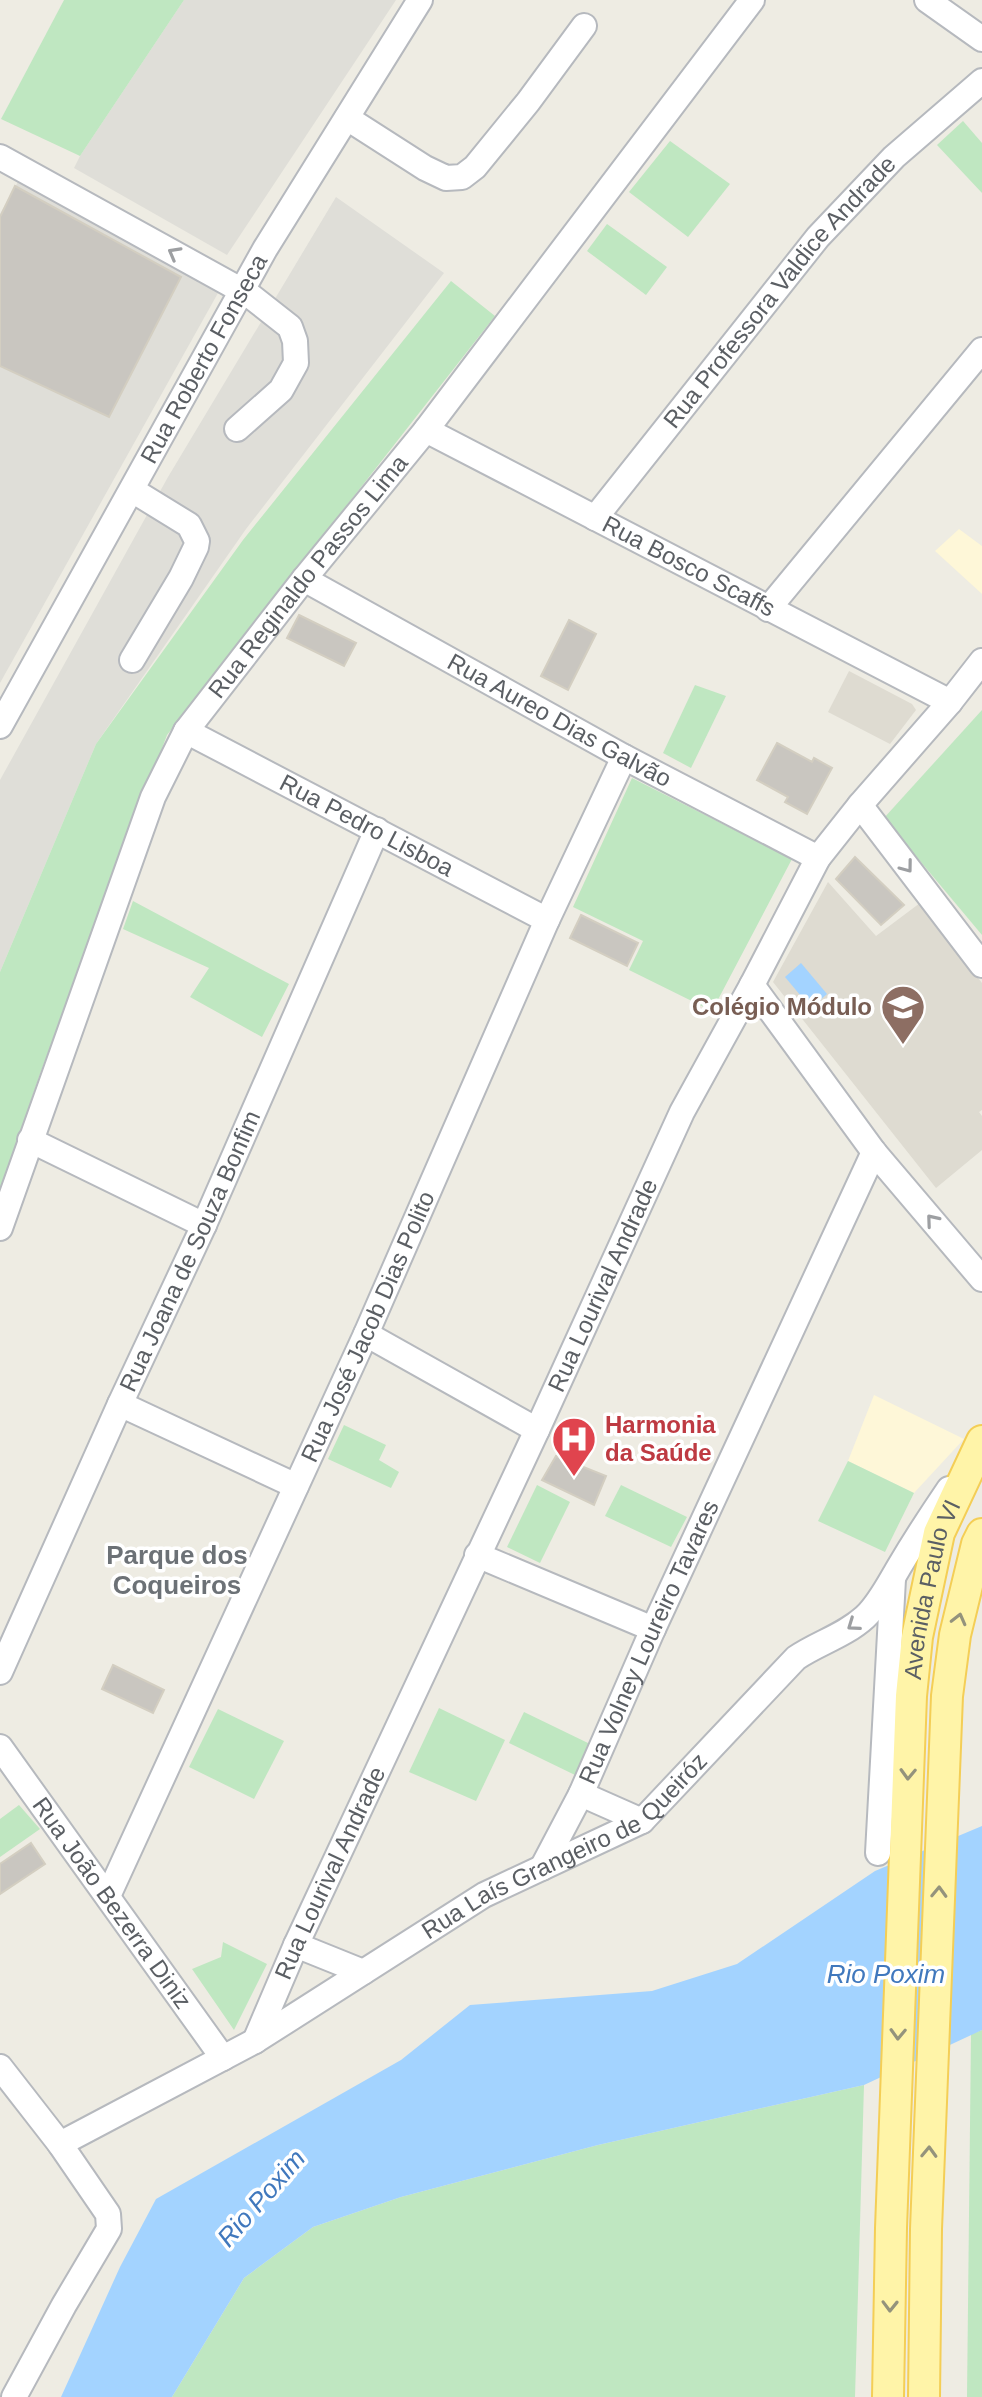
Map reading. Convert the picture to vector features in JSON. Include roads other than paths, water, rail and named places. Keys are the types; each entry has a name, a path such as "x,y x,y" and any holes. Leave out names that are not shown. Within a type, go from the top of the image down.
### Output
{"main road":[{"name":"Avenida Paulo VI","path":"888,2397 891,2228 911,1696 917,1637 939,1533 980,1445"},
{"name":"Avenida Paulo VI","path":"924,2397 926,2229 947,1696 955,1635 982,1534"}],"street":[{"name":"Rua Roberto Fonseca","path":"0,726 265,249 420,0"},
{"path":"724,0 731,28"},
{"name":"Rua Reginaldo Passos Lima","path":"0,1228 153,797 186,731 304,579 426,430 752,0"},
{"path":"927,0 982,39"},
{"path":"347,118 425,168 446,178 462,177 475,167 528,102 584,26"},
{"name":"Rua Professora Valdice Andrade","path":"595,518 818,237 894,157 982,81"},
{"path":"0,157 243,291 290,327 295,341 296,363 281,390 237,429"},
{"path":"768,609 982,350"},
{"name":"Rua Bosco Scaffs","path":"426,430 950,702"},
{"path":"132,490 189,525 197,541 181,578 132,660"},
{"name":"Rua Aureo Dias Galvão","path":"304,579 624,757 818,858"},
{"name":"Rua Lourival Andrade","path":"255,2041 296,1945 682,1112 818,858 982,661"},
{"name":"Rua Pedro Lisboa","path":"186,731 547,920"},
{"name":"Rua José Jacob Dias Polito","path":"108,1896 366,1334 547,920 624,757"},
{"path":"860,805 982,965"},
{"name":"Rua Joana de Souza Bonfim","path":"0,1672 204,1225 377,830"},
{"path":"752,985 874,1152 982,1279"},
{"path":"30,1140 204,1225"},
{"name":"Rua Volney Loureiro Tavares","path":"542,1868 581,1794 653,1629 874,1152"},
{"path":"366,1334 537,1430"},
{"path":"120,1404 296,1486"},
{"name":"Rua Laís Grangeiro de Queiróz","path":"60,2144 255,2041 484,1895 642,1821 796,1658 858,1623 875,1607 928,1519 980,1445"},
{"path":"477,1555 653,1629"},
{"path":"878,1853 894,1576"},
{"name":"Rua João Bezerra Diniz","path":"0,1747 223,2058"},
{"path":"581,1794 642,1821"},
{"path":"296,1945 363,1972"},
{"path":"0,2067 60,2144 108,2214 109,2229 14,2397"}],"water":[{"path":"801,963 827,994 811,1008 785,977"},
{"name":"Rio Poxim","path":"982,1826 982,2030 864,2085 598,2145 401,2197 313,2227 244,2278 172,2397 61,2397 120,2267 156,2199 401,2060 470,2005 652,1991 737,1964 875,1871"}],"place":[{"name":"Colégio Módulo","path":"903,1046"},
{"name":"Harmonia da Saúde","path":"574,1478"}],"district":[{"name":"Parque dos Coqueiros","path":"177,1570"}]}
